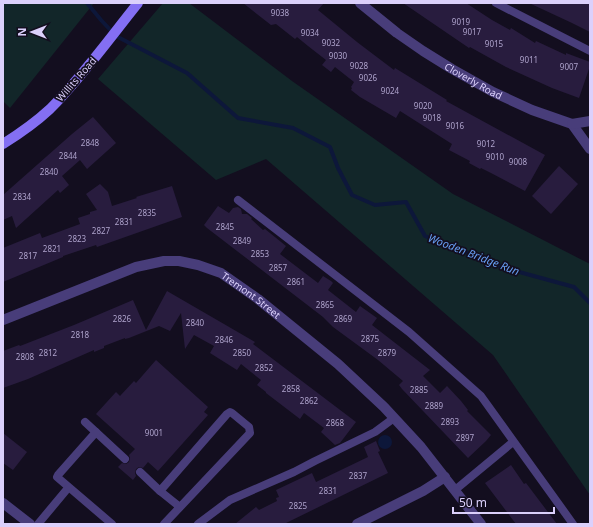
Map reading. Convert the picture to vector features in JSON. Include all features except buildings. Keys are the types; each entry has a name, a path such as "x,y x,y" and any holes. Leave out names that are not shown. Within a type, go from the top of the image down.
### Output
{"street":[{"name":"Willits Road","path":"3,144 21,133 49,110 72,85 138,3"},
{"name":"Cloverly Road","path":"360,3 398,33 452,69 493,92 532,110 572,124"},
{"path":"590,120 572,124 590,149"},
{"name":"Tremont Street","path":"3,320 136,267 164,261 178,261 198,265 221,273 258,299 338,364 394,418 421,447 481,524"},
{"path":"357,524 423,491 445,477"},
{"path":"3,503 30,524"}],"lane":[{"path":"496,3 590,51"},
{"path":"238,200 409,332 481,396 573,524"},
{"path":"160,490 227,414 230,412 232,413 249,427 250,433 164,524"},
{"path":"198,524 230,500 294,472 375,432 394,418"},
{"path":"85,422 125,459"},
{"path":"96,432 58,474 57,477 68,488 112,524"},
{"path":"455,490 513,442"},
{"path":"140,472 180,507"},
{"path":"38,524 68,488"}],"green space":[{"path":"3,3 94,3 10,108 3,101"},
{"path":"163,3 189,3 292,81 453,194 590,264 590,495 493,355 266,159 216,180 98,79"}],"water":[{"path":"382,435 388,435 392,439 392,445 388,449 382,449 378,445 378,439"}],"waterway":[{"name":"Wooden Bridge Run","path":"87,3 116,36 187,73 238,118 293,128 330,147 338,168 352,195 375,205 406,202 425,236 508,269 574,287 590,303"}]}
